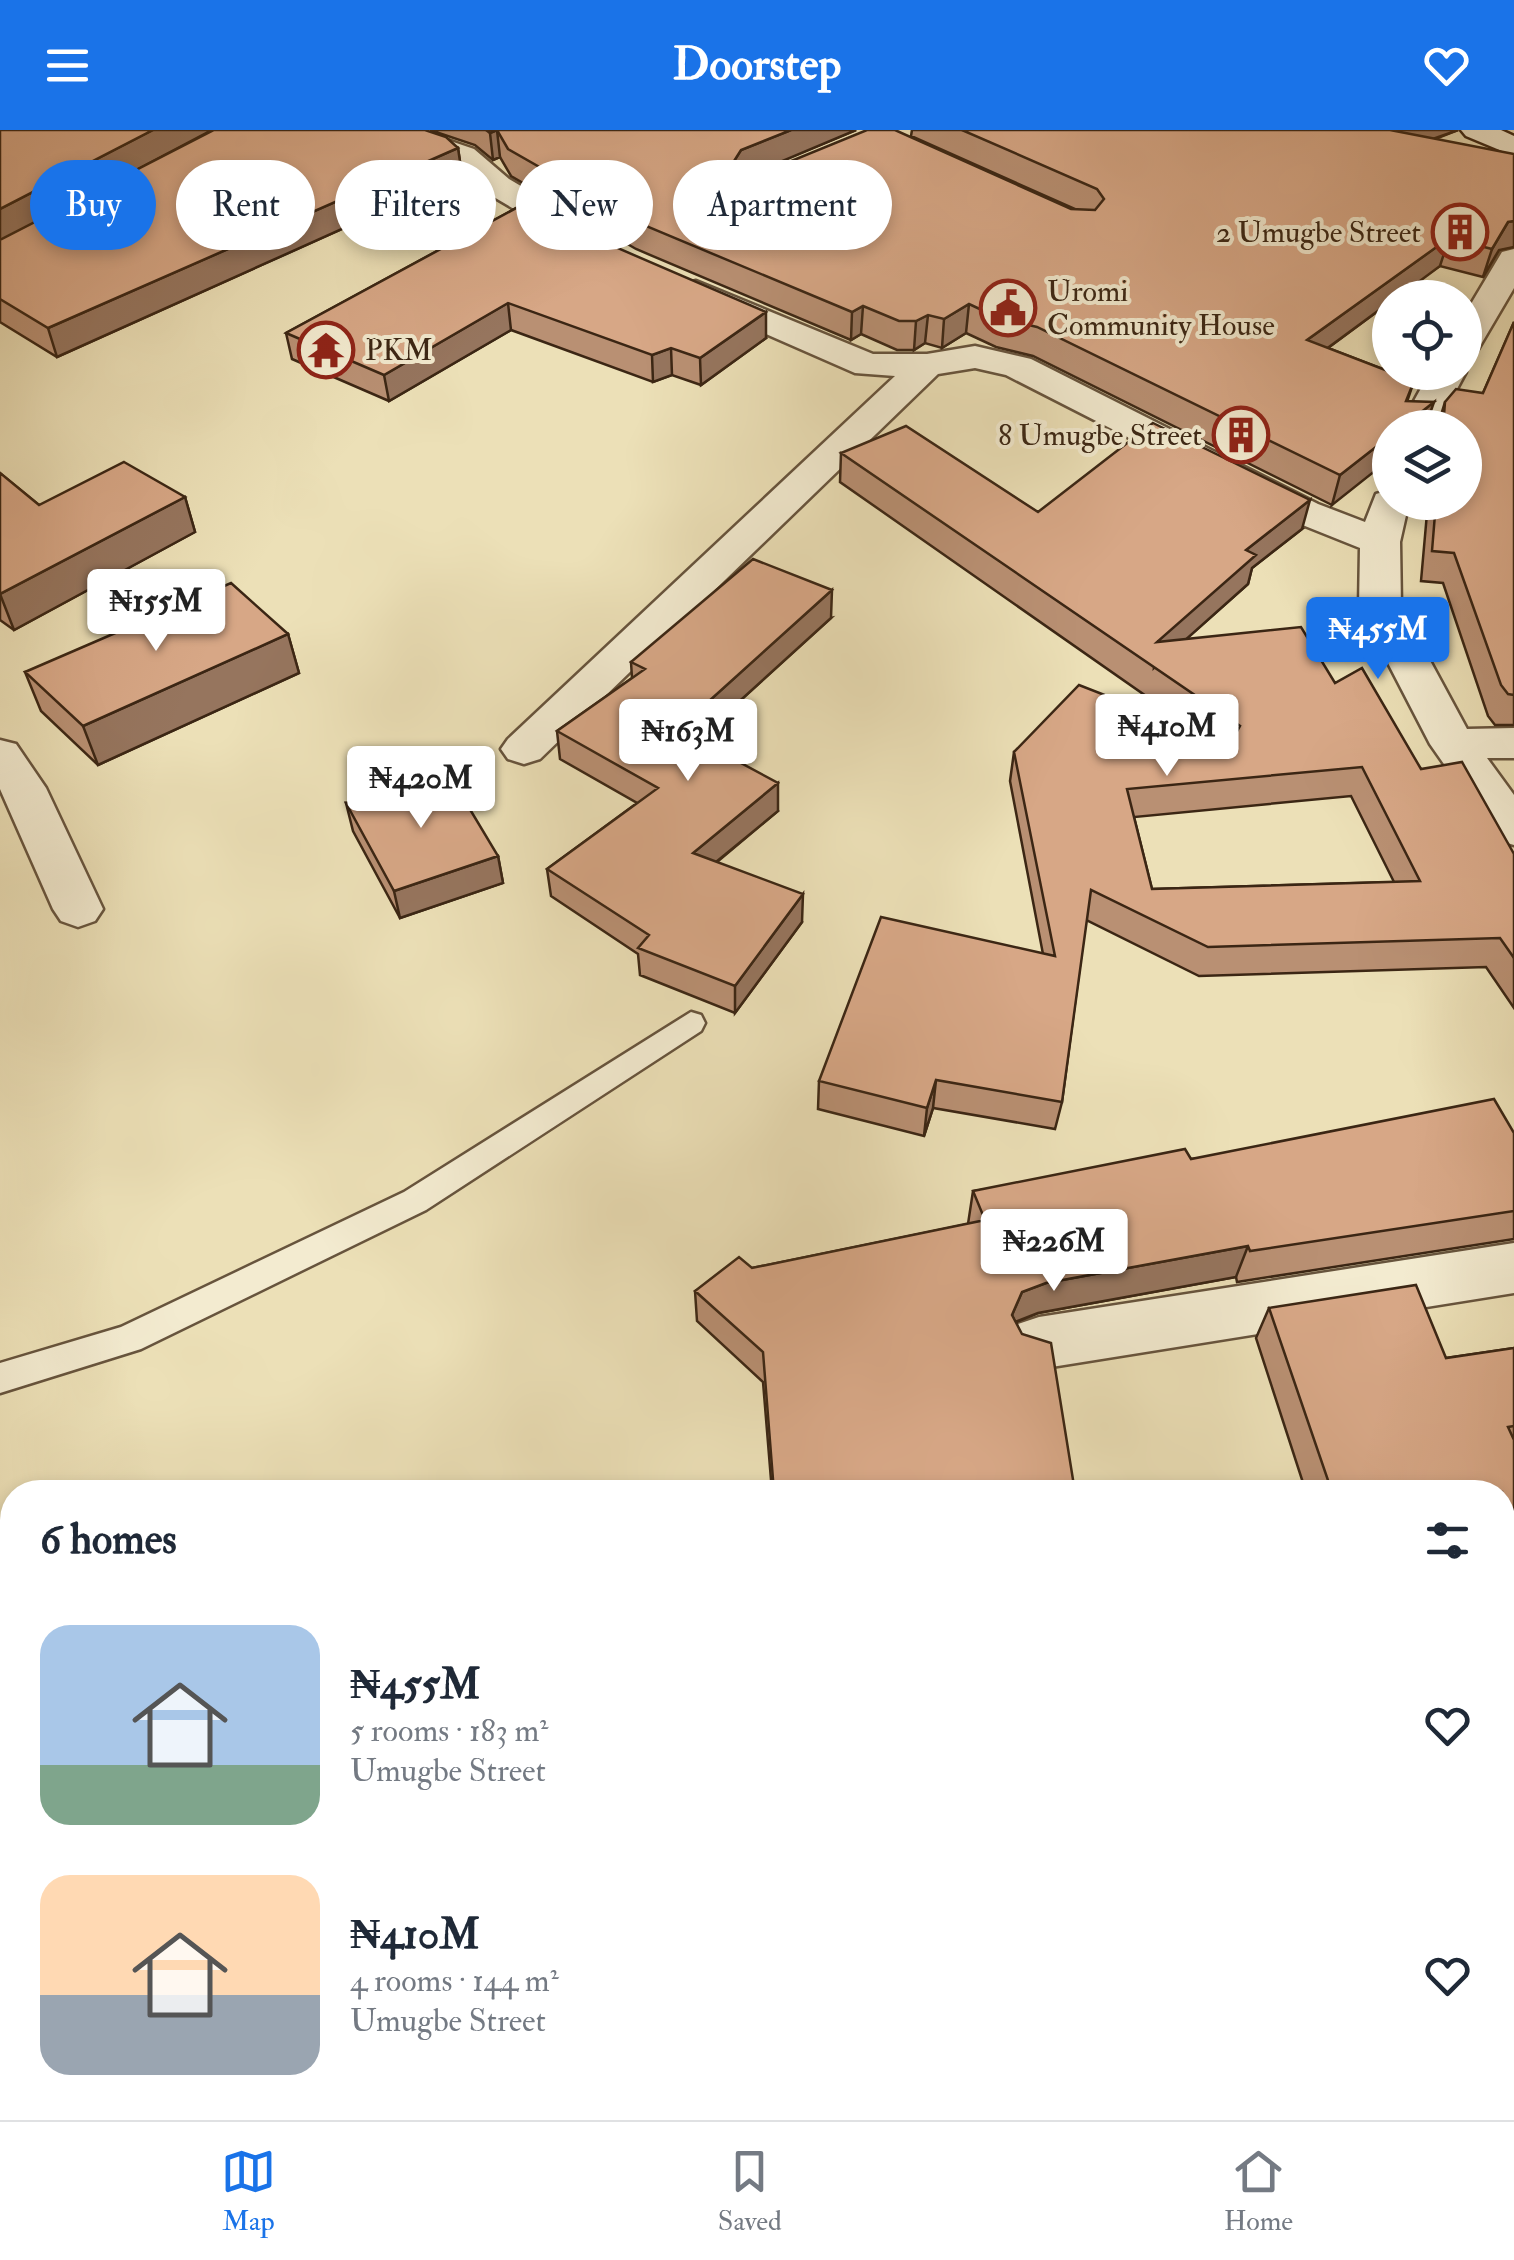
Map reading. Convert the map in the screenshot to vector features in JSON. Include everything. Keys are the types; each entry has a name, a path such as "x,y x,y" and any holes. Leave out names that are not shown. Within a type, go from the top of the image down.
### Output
{"street":[{"path":"389,130 463,155 498,186 622,259"},
{"path":"1476,130 1514,146"},
{"path":"1482,315 1514,259"},
{"path":"657,274 868,365 927,365 975,357 1018,368 1304,512 1385,522 1380,606 1453,744 1514,829"},
{"path":"524,750 927,365"},
{"path":"1453,744 1514,743"},
{"path":"0,754 23,788 78,909"},
{"path":"1039,1342 1514,1268"}],"lane":[{"path":"0,1378 129,1339 414,1201 691,1022"}],"building":[{"path":"0,130 153,130 95,160 30,160 30,194 0,209"},
{"path":"214,130 425,130 446,137 458,148 431,160 335,160 335,202 315,211 315,160 176,160 176,250 226,250 48,328 0,299 0,240 30,225 30,250 156,250 156,160"},
{"path":"497,130 791,130 741,150 735,160 673,160 673,237 653,229 653,160 527,160 508,149"},
{"path":"867,130 895,130 1071,209 1095,210 1104,199 1097,189 962,130 1390,130 1514,154 1514,221 1508,222 1492,249 1449,238 1391,280 1372,280 1372,293 1307,340 1372,365 1372,390 1410,390 1406,401 1434,402 1424,410 1372,410 1372,450 1340,475 1037,327 999,318 969,304 944,319 928,315 916,321 899,321 863,306 852,312 703,250 892,250 892,160 794,160"},
{"path":"516,208 516,250 622,250 766,312 700,358 671,348 652,355 508,303 384,375 286,333 439,250 496,250 496,219"},
{"path":"1514,322 1514,695 1501,685 1454,553 1432,551 1435,520 1482,520 1482,410 1444,410 1445,402 1455,390 1483,393"},
{"path":"1153,423 1310,500 1246,550 1256,555 1157,642 1301,627 1335,683 1362,668 1421,769 1462,762 1514,854 1514,958 1500,938 1208,947 1091,890 1062,1102 936,1080 927,1108 819,1081 881,917 1055,956 1014,752 1079,685 1230,744 1240,726 841,453 906,426 1038,512","holes":["1362,767 1420,881 1152,889 1127,789"]},
{"path":"124,462 185,497 0,594 0,473 39,505"},
{"path":"753,559 832,590 678,729 778,783 693,853 803,894 735,986 638,948 649,935 547,869 658,788 557,731 645,669 631,662"},
{"path":"231,583 288,634 83,726 25,672"},
{"path":"447,771 498,856 394,891 346,803"},
{"path":"1494,1099 1514,1133 1514,1211 1250,1251 1248,1246 1046,1283 1022,1292 1012,1315 1022,1334 1051,1343 1073,1480 773,1480 763,1352 695,1291 739,1257 752,1268 985,1220 973,1191 1185,1149 1191,1159"},
{"path":"1416,1285 1446,1358 1514,1348 1514,1426 1508,1427 1514,1440 1514,1480 1328,1480 1269,1308"}],"place":[{"name":"2 Umugbe Street","path":"1460,232"},
{"name":"Uromi Community House","path":"1008,308"},
{"name":"PKM","path":"326,350"},
{"name":"8 Umugbe Street","path":"1241,435"}]}
